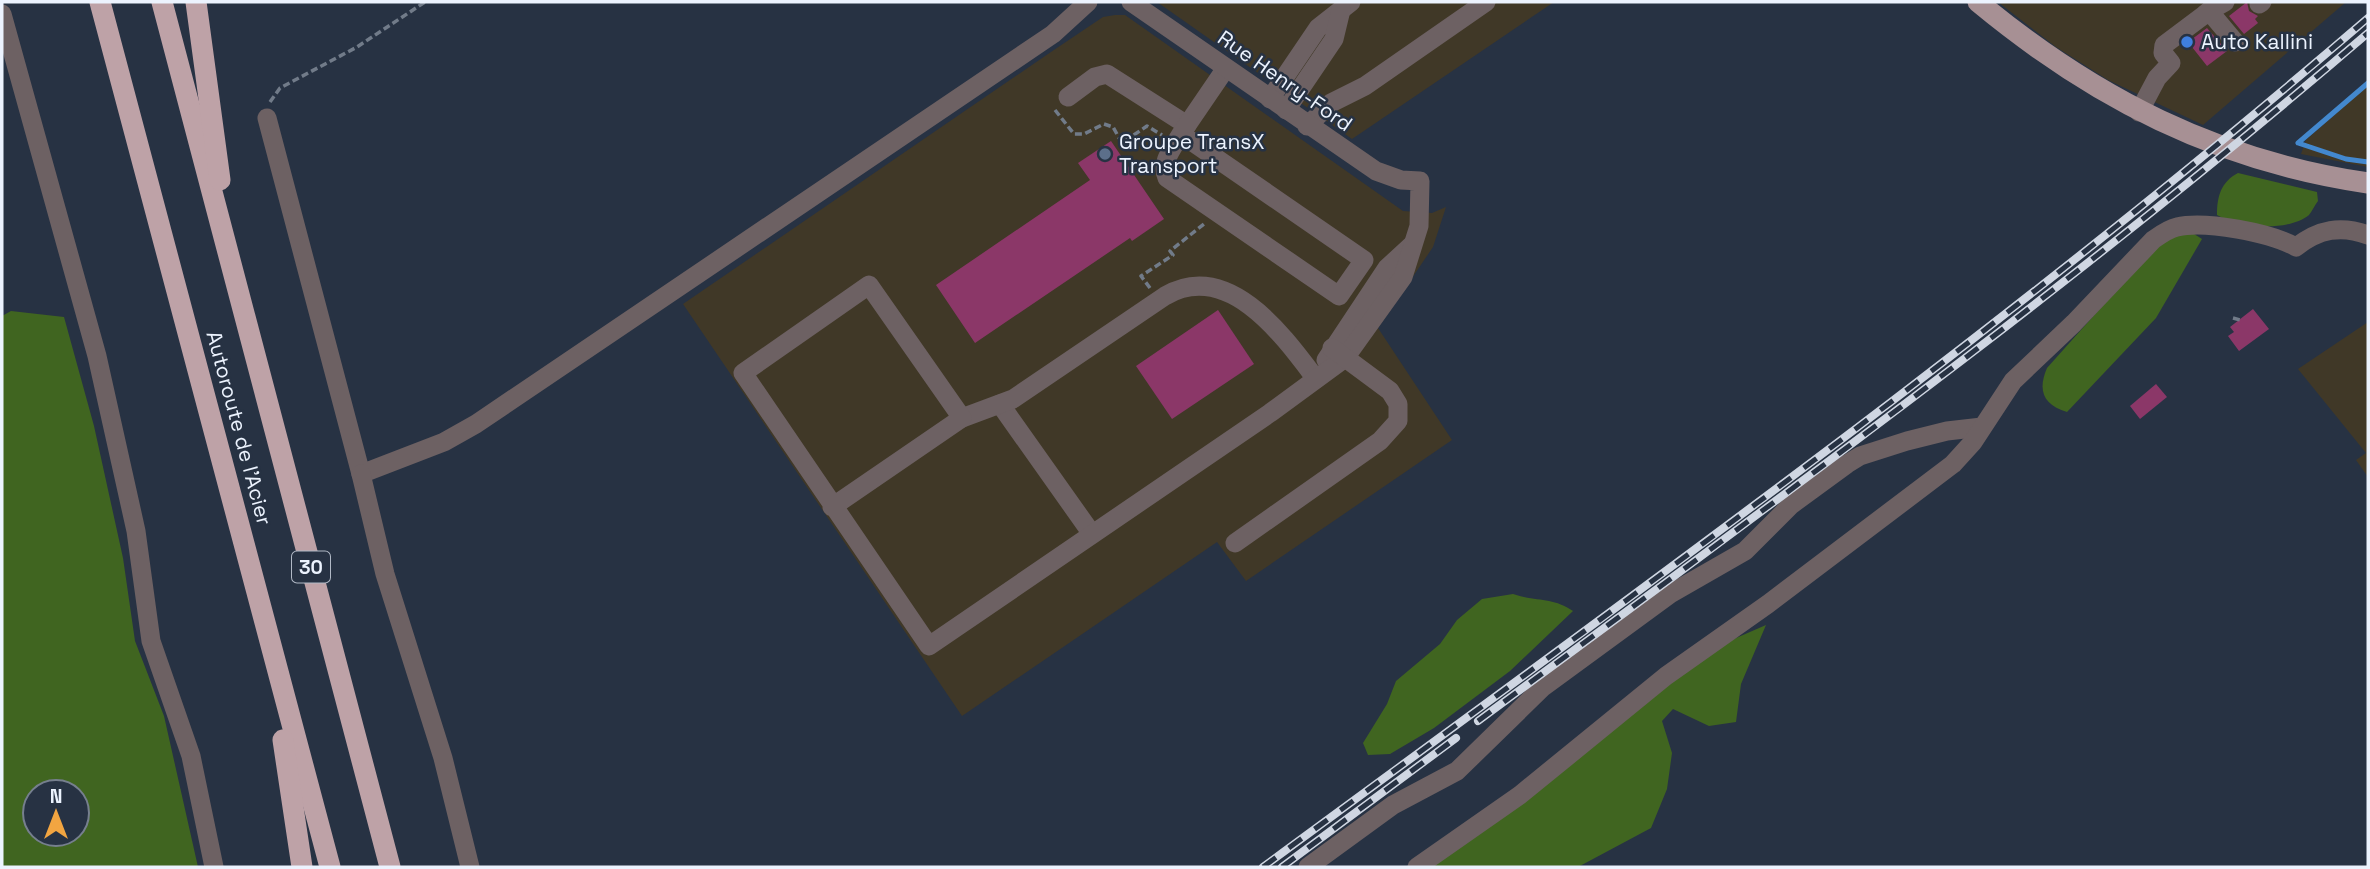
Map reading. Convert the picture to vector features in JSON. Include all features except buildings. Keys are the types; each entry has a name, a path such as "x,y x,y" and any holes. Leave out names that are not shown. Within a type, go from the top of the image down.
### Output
{"highway":[{"name":"Autoroute de l'Acier","path":"100,2 330,867"},
{"name":"Autoroute de l'Acier","path":"162,2 390,867"},
{"path":"196,2 232,267"},
{"path":"268,634 302,867"}],"main road":[{"path":"1978,2 2059,65 2139,111 2245,155 2368,183"}],"street":[{"path":"360,474 444,442 476,424 1053,34 1088,2"},
{"name":"Rue Henry-Ford","path":"1131,2 1307,126 1388,176 1420,181 1421,213 1403,277 1338,353"},
{"path":"1307,126 1331,103 1365,86 1486,2"},
{"path":"1278,105 1334,38 1340,4"},
{"path":"2139,111 2157,78 2171,63 2163,53 2164,45 2217,6 2235,42"},
{"path":"2,14 97,356 136,531 151,641 191,756 214,867"},
{"path":"1061,101 1095,78 1107,74 1179,133 1364,260 1339,296 1171,183 1164,172 1179,133 1226,68"},
{"path":"267,118 385,574 443,758 470,867"},
{"path":"1417,867 1520,795 1686,660 1768,604 1953,464 1982,427 2012,381 2074,323 2153,240 2173,228 2195,226 2275,237 2296,247 2316,233 2328,230 2343,229 2368,235"},
{"path":"962,418 869,285 743,373 929,646 1316,379 1338,353 1396,398 1399,413 1394,427 1380,441 1235,543"},
{"path":"832,507 962,418 1013,399 1158,300 1192,285 1210,287 1231,295 1255,310 1280,332 1316,379"},
{"path":"1000,404 1092,534"},
{"path":"1308,867 1393,806 1457,771 1543,687 1670,594 1745,551 1791,505 1847,464 1860,456 1907,441 1947,431 1982,427"}],"path":[{"path":"267,118 271,98 280,88 357,47 425,2"},
{"path":"1061,101 1070,132 1084,134 1098,125 1109,125 1122,143"},
{"path":"1115,147 1147,126 1179,133"},
{"path":"1158,300 1141,276 1173,255 1170,251 1199,231"},
{"path":"2233,318 2239,320"}],"shaded area":[{"path":"1157,2 1554,2 1352,139"},
{"path":"1998,2 2346,2 2203,125 2108,80 2056,47"},
{"path":"1125,15 1403,211 1432,213 1446,207 1433,247 1378,328 1452,440 1246,581 1217,542 962,716 683,304 1103,17"},
{"path":"2368,85 2368,167 2301,154 2306,140"},
{"path":"2368,322 2368,477 2356,460 2366,453 2298,369"}],"green space":[{"path":"2238,173 2317,192 2318,201 2309,215 2289,224 2250,225 2226,219 2217,215 2219,196 2224,185"},
{"path":"2191,232 2202,239 2156,318 2067,412 2048,401 2043,390 2047,368 2156,246 2171,235"},
{"path":"11,311 64,317 94,426 123,558 135,641 164,716 198,867 2,867 2,316"},
{"path":"1513,594 1552,602 1573,611 1510,671 1434,728 1390,754 1368,755 1363,743 1387,704 1396,681 1440,644 1457,620 1482,599"},
{"path":"1766,625 1741,684 1736,722 1709,726 1673,709 1662,721 1672,753 1667,789 1651,828 1578,867 1432,867 1720,645"}],"waterway":[{"path":"2368,83 2298,143 2346,159 2368,162"}],"railway":[{"path":"1263,867 1824,453 1962,347 2235,130 2368,18"},
{"path":"1478,721 2041,300 2260,124 2368,33"},
{"path":"1282,867 1456,738"}],"place":[{"name":"Auto Kallini","path":"2187,42"},
{"name":"Groupe TransX Transport","path":"1105,154"}]}
